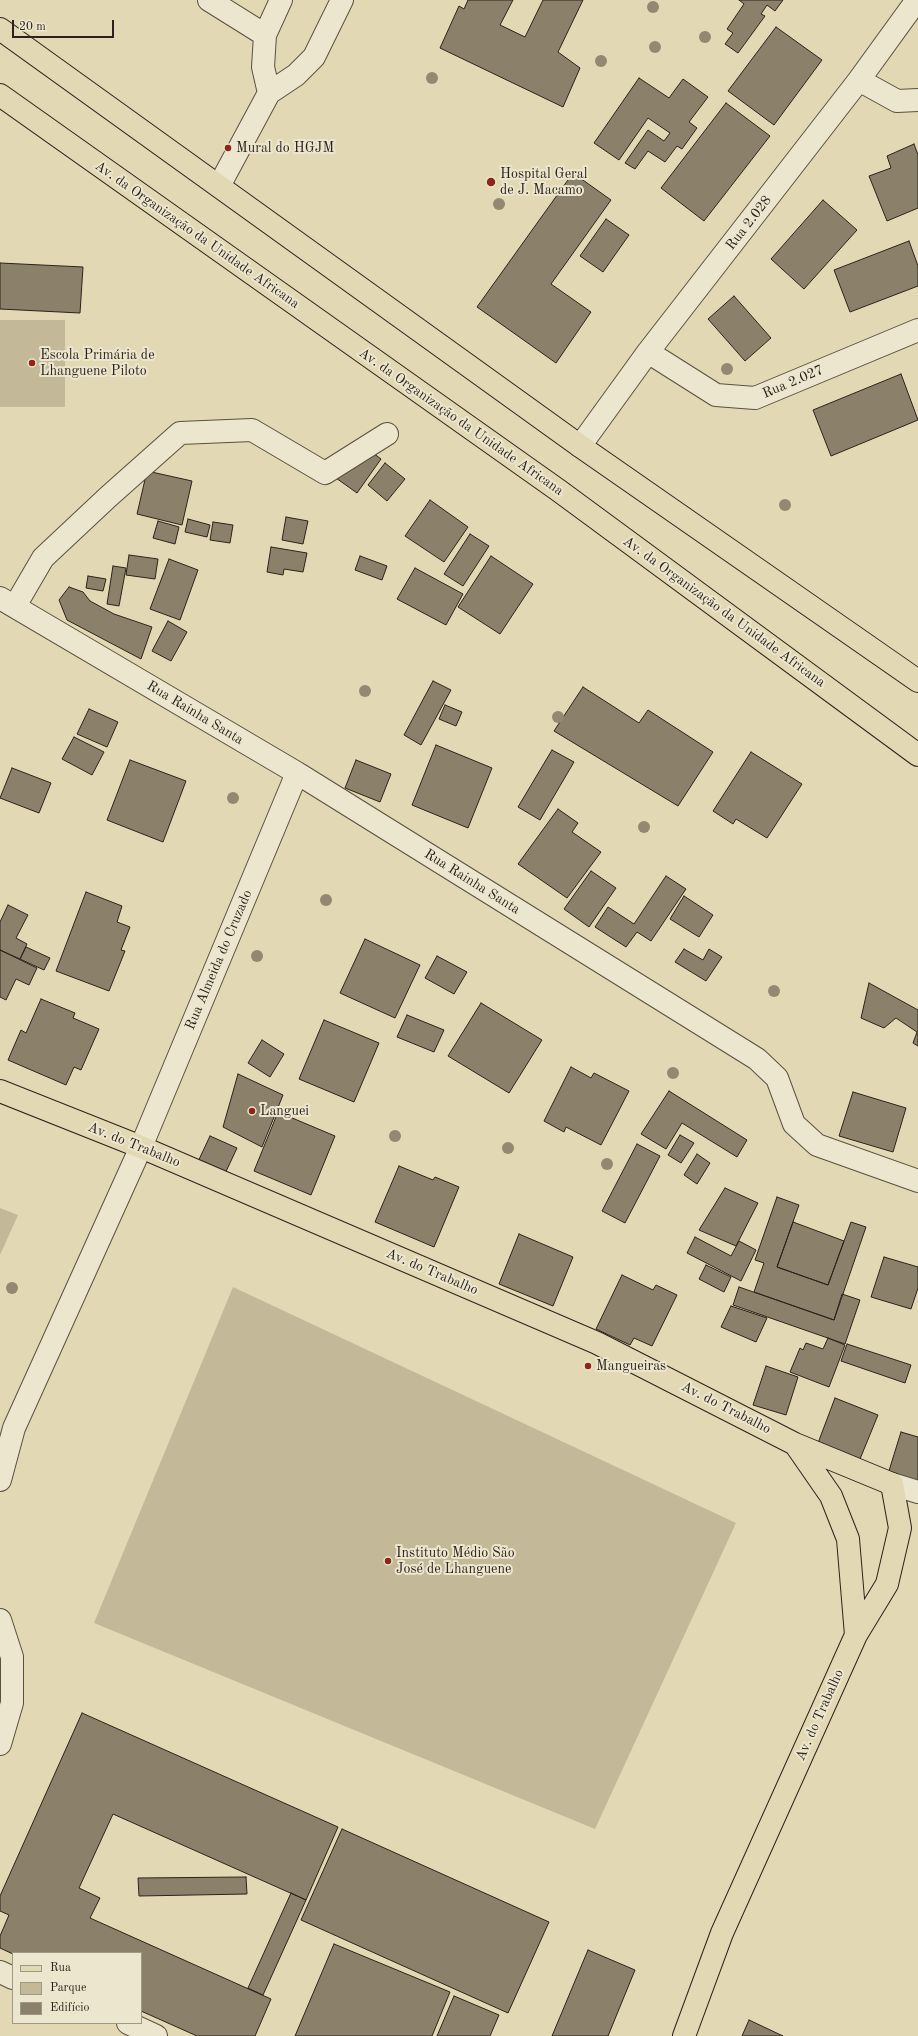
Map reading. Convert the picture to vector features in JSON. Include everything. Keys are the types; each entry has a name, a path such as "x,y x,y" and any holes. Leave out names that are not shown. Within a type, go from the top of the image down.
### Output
{"main road":[{"path":"0,29 580,446 918,681"},
{"name":"Av. da Organização da Unidade Africana","path":"0,95 558,490 918,755"},
{"name":"Av. do Trabalho","path":"0,1091 141,1147 597,1343 795,1444 831,1496 848,1539 856,1635 722,1933 684,2036"},
{"path":"795,1444 892,1484 900,1528 889,1577 887,1584 856,1635"}],"street":[{"path":"208,0 265,35"},
{"path":"269,93 263,67 265,35 281,0"},
{"path":"219,186 269,93 296,75 314,57 342,0"},
{"name":"Rua 2.028","path":"580,446 648,352 859,80 917,0"},
{"path":"859,80 897,101 918,100"},
{"name":"Rua 2.027","path":"648,352 716,395 756,398 918,330"},
{"path":"7,602 43,558 108,497 180,433 252,430 325,474 387,434"},
{"name":"Rua Rainha Santa","path":"7,602 297,773 757,1059 777,1078 794,1124 817,1145 918,1181"},
{"name":"Rua Almeida do Cruzado","path":"0,1480 14,1428 141,1147 297,773"},
{"path":"892,1484 918,1492"},
{"path":"0,1620 12,1657 12,1703 0,1744"},
{"path":"0,1972 12,1978"},
{"path":"130,2024 156,2036"}],"green space":[{"name":"Escola Primária de Lhanguene Piloto","path":"0,320 65,320 65,407 0,407"},
{"path":"0,1208 18,1215 0,1255"},
{"path":"233,1287 736,1523 595,1829 94,1623"}],"building":[{"path":"468,0 513,0 500,25 525,37 543,0 583,0 558,52 580,68 563,107 440,48 459,6 464,9"},
{"path":"739,0 783,0 775,11 767,5 761,14 765,16 738,53 725,44 733,33 727,29 744,4"},
{"path":"776,27 822,60 774,125 728,91"},
{"path":"639,78 669,98 683,79 708,97 689,122 697,128 682,149 677,146 665,162 648,151 635,169 625,163 648,130 664,141 670,133 648,118 619,160 594,143"},
{"path":"726,103 770,136 704,221 661,188"},
{"path":"914,144 918,155 918,208 887,221 869,176 891,168 887,156"},
{"path":"573,173 611,200 551,284 591,312 556,363 477,307"},
{"path":"823,200 857,230 804,289 771,259"},
{"path":"606,219 629,235 603,272 580,256"},
{"path":"909,241 918,266 918,286 850,312 834,270"},
{"path":"0,263 83,267 80,313 0,309"},
{"path":"734,296 771,338 745,361 708,319"},
{"path":"901,374 918,420 831,456 813,410"},
{"path":"361,444 381,459 357,493 336,478"},
{"path":"385,463 405,479 387,501 368,485"},
{"path":"147,471 192,481 182,525 137,514"},
{"path":"430,500 468,527 444,562 405,536"},
{"path":"286,517 308,521 303,544 282,540"},
{"path":"188,519 210,525 207,537 185,532"},
{"path":"158,521 179,527 175,544 153,538"},
{"path":"213,522 233,525 230,543 210,540"},
{"path":"470,534 489,546 463,586 444,574"},
{"path":"271,547 307,553 303,572 284,569 283,575 267,572"},
{"path":"129,555 158,559 155,579 126,575"},
{"path":"360,556 387,566 382,580 355,570"},
{"path":"491,556 533,584 500,634 458,607"},
{"path":"169,559 198,570 180,620 150,609"},
{"path":"113,566 126,568 119,606 107,604"},
{"path":"415,568 463,594 446,625 397,599"},
{"path":"88,576 106,579 103,591 86,588"},
{"path":"69,587 83,592 90,601 114,614 152,627 141,659 67,620 59,600"},
{"path":"168,621 187,632 171,661 152,651"},
{"path":"433,681 451,690 421,745 404,735"},
{"path":"583,687 639,723 648,710 713,752 678,806 554,731"},
{"path":"445,705 462,712 456,726 439,719"},
{"path":"89,709 118,722 107,747 77,734"},
{"path":"74,737 104,752 92,775 62,759"},
{"path":"436,745 492,768 468,828 412,805"},
{"path":"552,750 574,762 540,820 518,807"},
{"path":"751,752 802,784 767,838 736,819 733,824 713,811"},
{"path":"130,760 186,781 163,842 107,820"},
{"path":"356,760 391,774 380,802 345,788"},
{"path":"12,768 51,783 39,813 0,798"},
{"path":"558,809 578,823 572,832 601,852 567,898 518,864"},
{"path":"591,871 616,888 589,927 564,909"},
{"path":"666,876 686,889 651,941 637,932 626,947 595,927 608,907 634,924"},
{"path":"86,892 122,906 117,922 130,927 121,950 125,951 109,991 56,971"},
{"path":"684,896 713,915 699,937 670,919"},
{"path":"8,905 28,915 16,938 27,944 20,959 0,950 0,922"},
{"path":"365,939 420,965 395,1018 340,993"},
{"path":"26,947 50,958 44,970 20,959"},
{"path":"684,949 703,960 709,949 722,957 706,981 675,962"},
{"path":"0,950 37,968 29,985 16,979 6,1000 0,997"},
{"path":"437,956 467,972 454,994 425,978"},
{"path":"869,983 918,1010 918,1046 913,1043 917,1032 896,1018 884,1028 861,1018"},
{"path":"41,999 75,1013 73,1018 99,1029 81,1070 74,1067 66,1085 8,1060 21,1030 26,1033"},
{"path":"481,1003 542,1040 509,1093 448,1056"},
{"path":"407,1015 444,1030 434,1052 397,1037"},
{"path":"324,1020 379,1043 354,1102 299,1079"},
{"path":"262,1040 284,1054 270,1077 248,1063"},
{"path":"571,1067 591,1078 594,1073 629,1091 601,1145 566,1127 564,1132 544,1121"},
{"path":"238,1074 283,1095 262,1147 223,1127"},
{"path":"669,1091 747,1140 737,1157 682,1123 666,1149 641,1134"},
{"path":"853,1092 906,1108 893,1152 839,1136"},
{"path":"278,1112 335,1136 311,1195 254,1171"},
{"path":"680,1135 694,1143 681,1163 668,1155"},
{"path":"210,1136 237,1148 223,1178 196,1166"},
{"path":"637,1144 660,1156 625,1223 602,1211"},
{"path":"697,1154 710,1163 697,1184 684,1175"},
{"path":"399,1166 433,1180 435,1177 459,1187 434,1247 375,1222"},
{"path":"725,1188 758,1203 736,1246 699,1230"},
{"path":"777,1197 799,1205 777,1267 828,1285 851,1222 866,1227 834,1320 754,1292 764,1263 755,1260"},
{"path":"793,1222 844,1241 828,1285 777,1267"},
{"path":"519,1234 573,1257 553,1306 499,1284"},
{"path":"695,1237 731,1256 739,1241 756,1250 741,1281 687,1253"},
{"path":"884,1257 918,1267 918,1288 911,1309 871,1297"},
{"path":"706,1265 731,1277 724,1292 699,1279"},
{"path":"622,1275 653,1290 656,1285 677,1295 652,1346 634,1338 630,1345 596,1329"},
{"path":"739,1287 834,1320 842,1294 860,1300 845,1344 733,1305"},
{"path":"731,1306 767,1318 756,1342 721,1327"},
{"path":"828,1338 845,1345 829,1387 790,1372 800,1348 803,1350 806,1343 823,1349"},
{"path":"847,1344 911,1365 905,1383 841,1361"},
{"path":"766,1366 798,1377 786,1415 753,1405"},
{"path":"835,1398 878,1415 860,1459 818,1443"},
{"path":"901,1432 918,1437 918,1484 888,1474"},
{"path":"82,1713 338,1827 306,1900 113,1814 79,1888 100,1898 90,1918 271,1999 255,2036 197,2036 142,2011 142,1952 12,1952 12,1954 0,1948 0,1936 9,1915 0,1911 0,1896"},
{"path":"342,1829 549,1922 508,2013 301,1920"},
{"path":"246,1877 247,1894 139,1896 138,1878"},
{"path":"291,1893 306,1900 263,1995 248,1988"},
{"path":"334,1944 450,1992 432,2036 295,2036"},
{"path":"588,1950 635,1970 608,2036 552,2036"},
{"path":"454,1996 499,2015 490,2036 437,2036"},
{"path":"749,2020 783,2036 742,2036"}],"place":[{"name":"Mural do HGJM","path":"228,148"},
{"name":"Hospital Geral de J. Macamo","path":"491,182"},
{"name":"Escola Primária de Lhanguene Piloto","path":"32,363"},
{"name":"Languei","path":"252,1111"},
{"name":"Mangueiras","path":"588,1366"},
{"name":"Instituto Médio São José de Lhanguene","path":"388,1561"}]}
